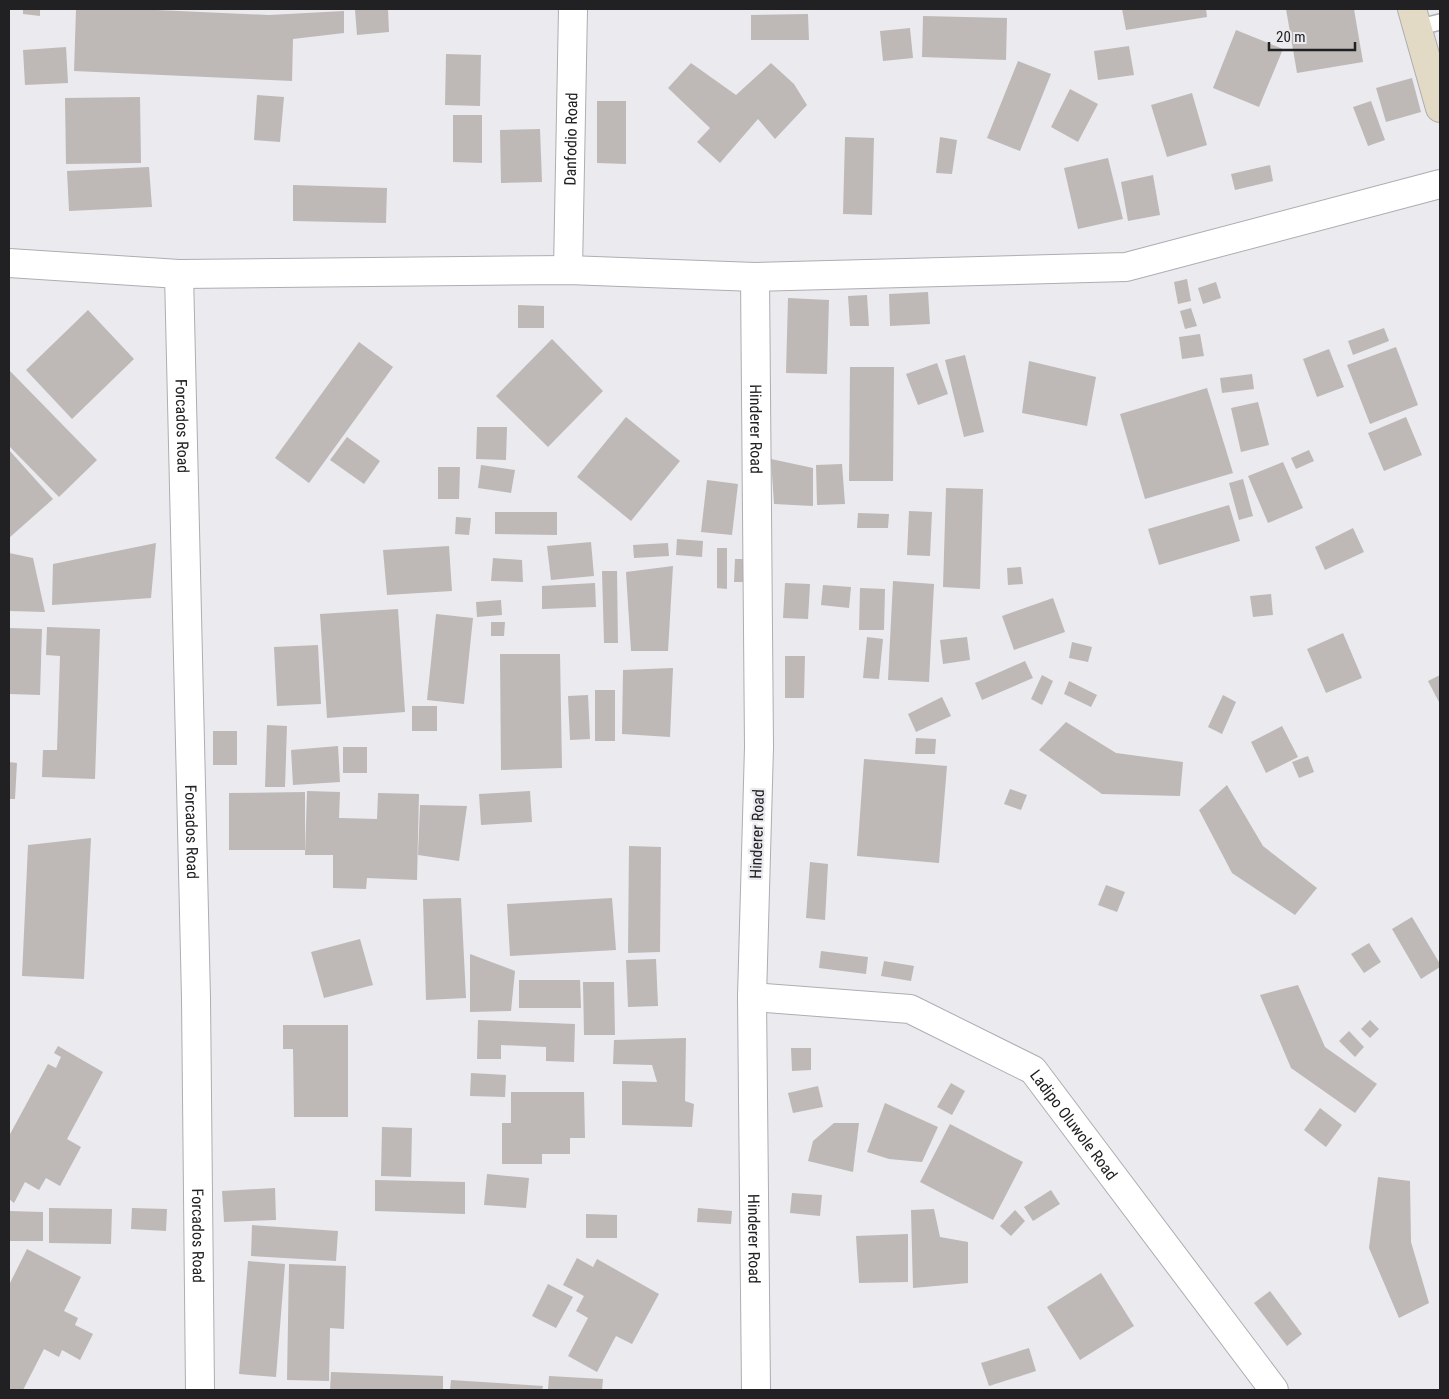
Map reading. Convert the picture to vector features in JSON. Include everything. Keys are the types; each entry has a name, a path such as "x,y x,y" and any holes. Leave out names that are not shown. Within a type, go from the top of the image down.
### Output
{"street":[{"name":"Danfodio Road","path":"568,270 573,9"},
{"path":"1423,20 1440,108"},
{"path":"9,263 180,274 568,270 755,277 1126,267 1440,184"},
{"name":"Forcados Road","path":"180,274 196,998 200,1390"},
{"name":"Hinderer Road","path":"755,277 759,747 752,997 756,1390"},
{"name":"Ladipo Oluwole Road","path":"752,997 910,1009 1033,1070 1274,1390"}],"building":[{"path":"23,9 40,9 40,16 23,14"},
{"path":"76,9 134,9 269,15 344,11 344,33 293,39 292,81 74,71"},
{"path":"388,9 389,32 357,35 355,10"},
{"path":"1122,9 1206,9 1207,17 1126,30"},
{"path":"1286,9 1354,9 1363,62 1297,73"},
{"path":"808,14 809,40 751,40 751,15"},
{"path":"923,16 1007,18 1006,60 922,57"},
{"path":"910,28 913,58 883,61 880,31"},
{"path":"1236,30 1283,49 1259,107 1213,88"},
{"path":"1129,46 1134,75 1098,80 1094,51"},
{"path":"66,47 68,83 25,85 23,50"},
{"path":"446,54 481,55 480,106 445,105"},
{"path":"1018,61 1051,74 1020,151 987,138"},
{"path":"691,63 736,95 771,63 794,84 807,105 775,139 758,119 720,163 697,142 710,128 668,88"},
{"path":"1412,78 1421,112 1386,122 1376,88"},
{"path":"1070,89 1098,104 1078,142 1051,127"},
{"path":"1192,93 1207,145 1167,157 1151,105"},
{"path":"257,95 284,97 280,142 254,140"},
{"path":"140,97 141,163 66,164 65,98"},
{"path":"597,101 626,101 626,164 597,163"},
{"path":"1371,101 1385,140 1368,146 1353,107"},
{"path":"453,115 482,115 482,163 453,162"},
{"path":"540,129 542,182 501,183 500,130"},
{"path":"845,137 874,138 872,215 843,214"},
{"path":"940,137 957,140 952,174 936,173"},
{"path":"1108,158 1123,219 1078,229 1064,168"},
{"path":"1270,165 1273,181 1235,190 1231,174"},
{"path":"149,167 152,207 69,211 67,171"},
{"path":"1153,175 1160,215 1128,221 1121,182"},
{"path":"293,185 387,188 386,223 293,221"},
{"path":"1187,279 1191,301 1178,304 1174,282"},
{"path":"1216,282 1221,298 1203,304 1198,288"},
{"path":"928,292 930,324 890,326 889,294"},
{"path":"867,295 869,326 850,326 848,296"},
{"path":"788,298 829,300 827,374 786,373"},
{"path":"518,305 544,306 544,328 518,328"},
{"path":"1191,308 1197,326 1185,329 1180,311"},
{"path":"88,310 134,359 72,419 26,370"},
{"path":"1384,328 1389,341 1353,355 1348,341"},
{"path":"1200,334 1204,356 1182,359 1179,337"},
{"path":"552,339 603,391 548,447 496,396"},
{"path":"359,342 393,367 309,483 275,458"},
{"path":"1396,347 1418,405 1370,424 1347,365"},
{"path":"1329,349 1344,387 1317,397 1303,359"},
{"path":"965,355 984,432 964,437 945,360"},
{"path":"1029,361 1096,377 1087,426 1022,413"},
{"path":"937,363 948,394 918,405 906,374"},
{"path":"850,367 894,367 893,481 849,481"},
{"path":"9,370 97,460 59,497 9,446"},
{"path":"1252,374 1254,389 1222,393 1220,378"},
{"path":"1207,388 1233,473 1145,499 1120,414"},
{"path":"1258,402 1269,445 1241,452 1231,408"},
{"path":"626,417 680,461 631,521 577,477"},
{"path":"1406,417 1422,455 1384,471 1368,433"},
{"path":"477,427 507,427 506,460 476,459"},
{"path":"347,437 380,461 364,484 330,460"},
{"path":"9,450 53,499 9,538"},
{"path":"1309,450 1314,461 1296,469 1291,458"},
{"path":"771,459 813,468 813,506 774,504"},
{"path":"1283,462 1303,508 1268,523 1248,476"},
{"path":"842,464 845,504 817,505 816,465"},
{"path":"481,465 515,470 511,493 478,488"},
{"path":"438,467 460,467 459,499 438,499"},
{"path":"1243,479 1253,516 1239,520 1229,483"},
{"path":"707,480 738,484 732,535 701,532"},
{"path":"946,488 983,489 980,589 943,587"},
{"path":"1229,505 1240,541 1159,565 1148,529"},
{"path":"909,511 932,512 930,556 907,555"},
{"path":"495,512 557,512 557,535 495,534"},
{"path":"858,513 889,514 888,528 857,528"},
{"path":"456,517 471,518 469,535 455,534"},
{"path":"1353,528 1364,552 1325,570 1315,547"},
{"path":"677,539 703,541 702,557 676,555"},
{"path":"591,542 594,576 551,580 547,546"},
{"path":"156,543 151,598 52,605 53,564"},
{"path":"668,543 669,556 634,558 633,545"},
{"path":"449,546 452,591 387,595 383,550"},
{"path":"717,548 727,548 727,589 717,588"},
{"path":"9,553 33,558 45,612 9,611"},
{"path":"493,558 522,560 523,582 491,581"},
{"path":"735,559 744,559 744,582 734,582"},
{"path":"673,566 668,651 631,651 626,572"},
{"path":"1021,567 1023,584 1008,585 1007,568"},
{"path":"602,571 617,571 618,643 604,643"},
{"path":"893,581 934,584 929,682 888,680"},
{"path":"595,583 596,607 542,609 542,586"},
{"path":"785,583 810,584 808,619 783,618"},
{"path":"823,585 851,587 849,608 821,605"},
{"path":"860,588 885,589 884,630 859,630"},
{"path":"1271,594 1273,615 1253,617 1250,596"},
{"path":"1053,598 1065,632 1014,650 1002,616"},
{"path":"501,600 502,615 477,617 476,602"},
{"path":"398,609 405,712 327,718 320,614"},
{"path":"436,614 473,618 464,704 427,700"},
{"path":"491,622 505,622 504,636 491,636"},
{"path":"47,627 100,629 95,779 42,777 43,750 57,750 60,656 46,655"},
{"path":"9,628 42,629 40,695 9,694"},
{"path":"1343,633 1362,678 1326,693 1307,649"},
{"path":"867,637 883,639 879,679 863,678"},
{"path":"967,637 970,660 943,664 940,640"},
{"path":"1072,642 1092,647 1088,662 1069,658"},
{"path":"318,645 321,704 277,706 274,647"},
{"path":"500,654 560,654 562,768 501,770"},
{"path":"785,656 805,656 804,698 785,698"},
{"path":"1025,661 1033,678 982,700 975,683"},
{"path":"673,668 670,737 622,734 623,670"},
{"path":"1042,675 1053,681 1042,705 1031,699"},
{"path":"1440,675 1440,704 1428,681"},
{"path":"1069,681 1097,695 1091,707 1064,694"},
{"path":"595,690 615,690 615,741 595,741"},
{"path":"588,695 590,739 570,740 568,696"},
{"path":"1223,695 1236,702 1222,734 1208,727"},
{"path":"942,697 951,716 916,732 908,714"},
{"path":"412,706 437,706 437,731 412,731"},
{"path":"1066,722 1116,753 1183,762 1180,796 1102,794 1039,750"},
{"path":"267,725 287,726 285,787 265,787"},
{"path":"1282,726 1298,757 1266,773 1251,742"},
{"path":"213,731 237,731 237,765 213,765"},
{"path":"916,738 936,739 935,754 915,754"},
{"path":"338,746 340,782 293,785 291,750"},
{"path":"343,747 367,747 367,773 343,773"},
{"path":"1308,756 1314,772 1299,778 1292,762"},
{"path":"864,759 947,766 939,863 857,856"},
{"path":"9,762 17,763 15,799 9,799"},
{"path":"1227,785 1263,846 1317,888 1295,915 1232,873 1199,810"},
{"path":"1010,789 1027,795 1021,810 1004,804"},
{"path":"307,791 340,792 339,818 377,819 378,793 419,794 417,880 367,878 366,889 333,888 333,855 305,855"},
{"path":"530,791 532,822 481,825 479,794"},
{"path":"305,792 305,850 229,850 229,793"},
{"path":"420,805 467,806 459,861 418,855"},
{"path":"91,838 84,979 22,976 28,845"},
{"path":"629,846 661,847 660,952 628,953"},
{"path":"810,862 828,864 825,920 806,918"},
{"path":"1106,885 1125,892 1117,912 1098,905"},
{"path":"461,898 466,998 426,1000 423,899"},
{"path":"612,898 616,950 510,956 507,904"},
{"path":"1412,917 1440,964 1440,967 1421,979 1392,929"},
{"path":"360,939 373,985 324,998 311,952"},
{"path":"1369,943 1381,962 1364,973 1351,954"},
{"path":"821,951 868,957 866,974 819,968"},
{"path":"470,954 515,971 511,1011 470,1012"},
{"path":"656,959 658,1006 628,1007 626,960"},
{"path":"884,961 914,966 911,981 881,976"},
{"path":"519,980 580,980 581,1008 519,1008"},
{"path":"583,982 614,982 615,1035 584,1035"},
{"path":"1298,985 1325,1047 1377,1084 1355,1113 1291,1068 1260,995"},
{"path":"478,1020 575,1024 574,1062 546,1061 546,1047 501,1045 501,1059 477,1059"},
{"path":"1370,1020 1379,1029 1370,1038 1361,1029"},
{"path":"283,1025 348,1025 348,1117 294,1117 293,1049 283,1049"},
{"path":"1349,1031 1364,1047 1355,1057 1339,1041"},
{"path":"686,1038 685,1101 694,1104 692,1127 622,1125 622,1081 657,1082 652,1065 613,1064 614,1040"},
{"path":"58,1046 103,1072 67,1139 81,1147 60,1186 46,1178 39,1190 25,1182 14,1203 9,1199 9,1136 48,1064 56,1068 61,1057 54,1053"},
{"path":"791,1048 811,1048 811,1070 792,1071"},
{"path":"471,1073 506,1075 505,1097 470,1096"},
{"path":"951,1083 965,1091 952,1115 937,1107"},
{"path":"818,1086 823,1107 793,1113 788,1093"},
{"path":"511,1092 584,1092 585,1138 570,1138 570,1154 542,1154 542,1164 502,1164 502,1123 511,1123"},
{"path":"885,1103 938,1127 922,1162 889,1159 867,1152"},
{"path":"1320,1108 1342,1125 1326,1147 1304,1130"},
{"path":"834,1123 859,1123 853,1172 808,1161 813,1141"},
{"path":"950,1124 1023,1162 993,1220 920,1182"},
{"path":"382,1127 412,1128 411,1177 381,1176"},
{"path":"487,1174 529,1178 526,1208 484,1205"},
{"path":"1378,1177 1410,1181 1411,1242 1429,1303 1399,1318 1369,1248"},
{"path":"375,1180 465,1182 465,1214 375,1211"},
{"path":"275,1188 276,1220 224,1222 222,1191"},
{"path":"1051,1190 1060,1204 1033,1221 1024,1207"},
{"path":"792,1193 822,1195 820,1216 790,1213"},
{"path":"49,1208 112,1209 111,1244 49,1243"},
{"path":"132,1208 167,1209 166,1231 131,1229"},
{"path":"698,1208 732,1211 731,1224 697,1222"},
{"path":"934,1209 940,1237 968,1242 968,1283 913,1288 911,1210"},
{"path":"1015,1210 1025,1221 1011,1236 1000,1226"},
{"path":"9,1211 43,1212 43,1241 9,1241"},
{"path":"586,1214 617,1215 617,1238 586,1238"},
{"path":"252,1225 338,1231 336,1261 251,1256"},
{"path":"908,1234 908,1282 859,1283 856,1236"},
{"path":"27,1249 81,1277 64,1311 78,1318 75,1325 93,1334 80,1360 62,1350 59,1357 44,1349 23,1390 9,1390 9,1285"},
{"path":"577,1258 593,1267 597,1259 659,1294 632,1344 616,1336 597,1372 568,1356 588,1318 576,1311 584,1296 563,1285"},
{"path":"248,1261 285,1264 276,1377 239,1374"},
{"path":"289,1264 346,1266 344,1329 330,1328 329,1381 287,1380"},
{"path":"1101,1273 1134,1326 1080,1360 1047,1307"},
{"path":"548,1284 573,1297 556,1328 532,1316"},
{"path":"1270,1291 1302,1334 1287,1346 1254,1303"},
{"path":"1029,1348 1036,1371 989,1386 981,1363"},
{"path":"331,1372 443,1376 443,1390 330,1390"},
{"path":"549,1376 603,1379 602,1390 548,1390"},
{"path":"451,1380 543,1386 542,1390 450,1390"}]}
